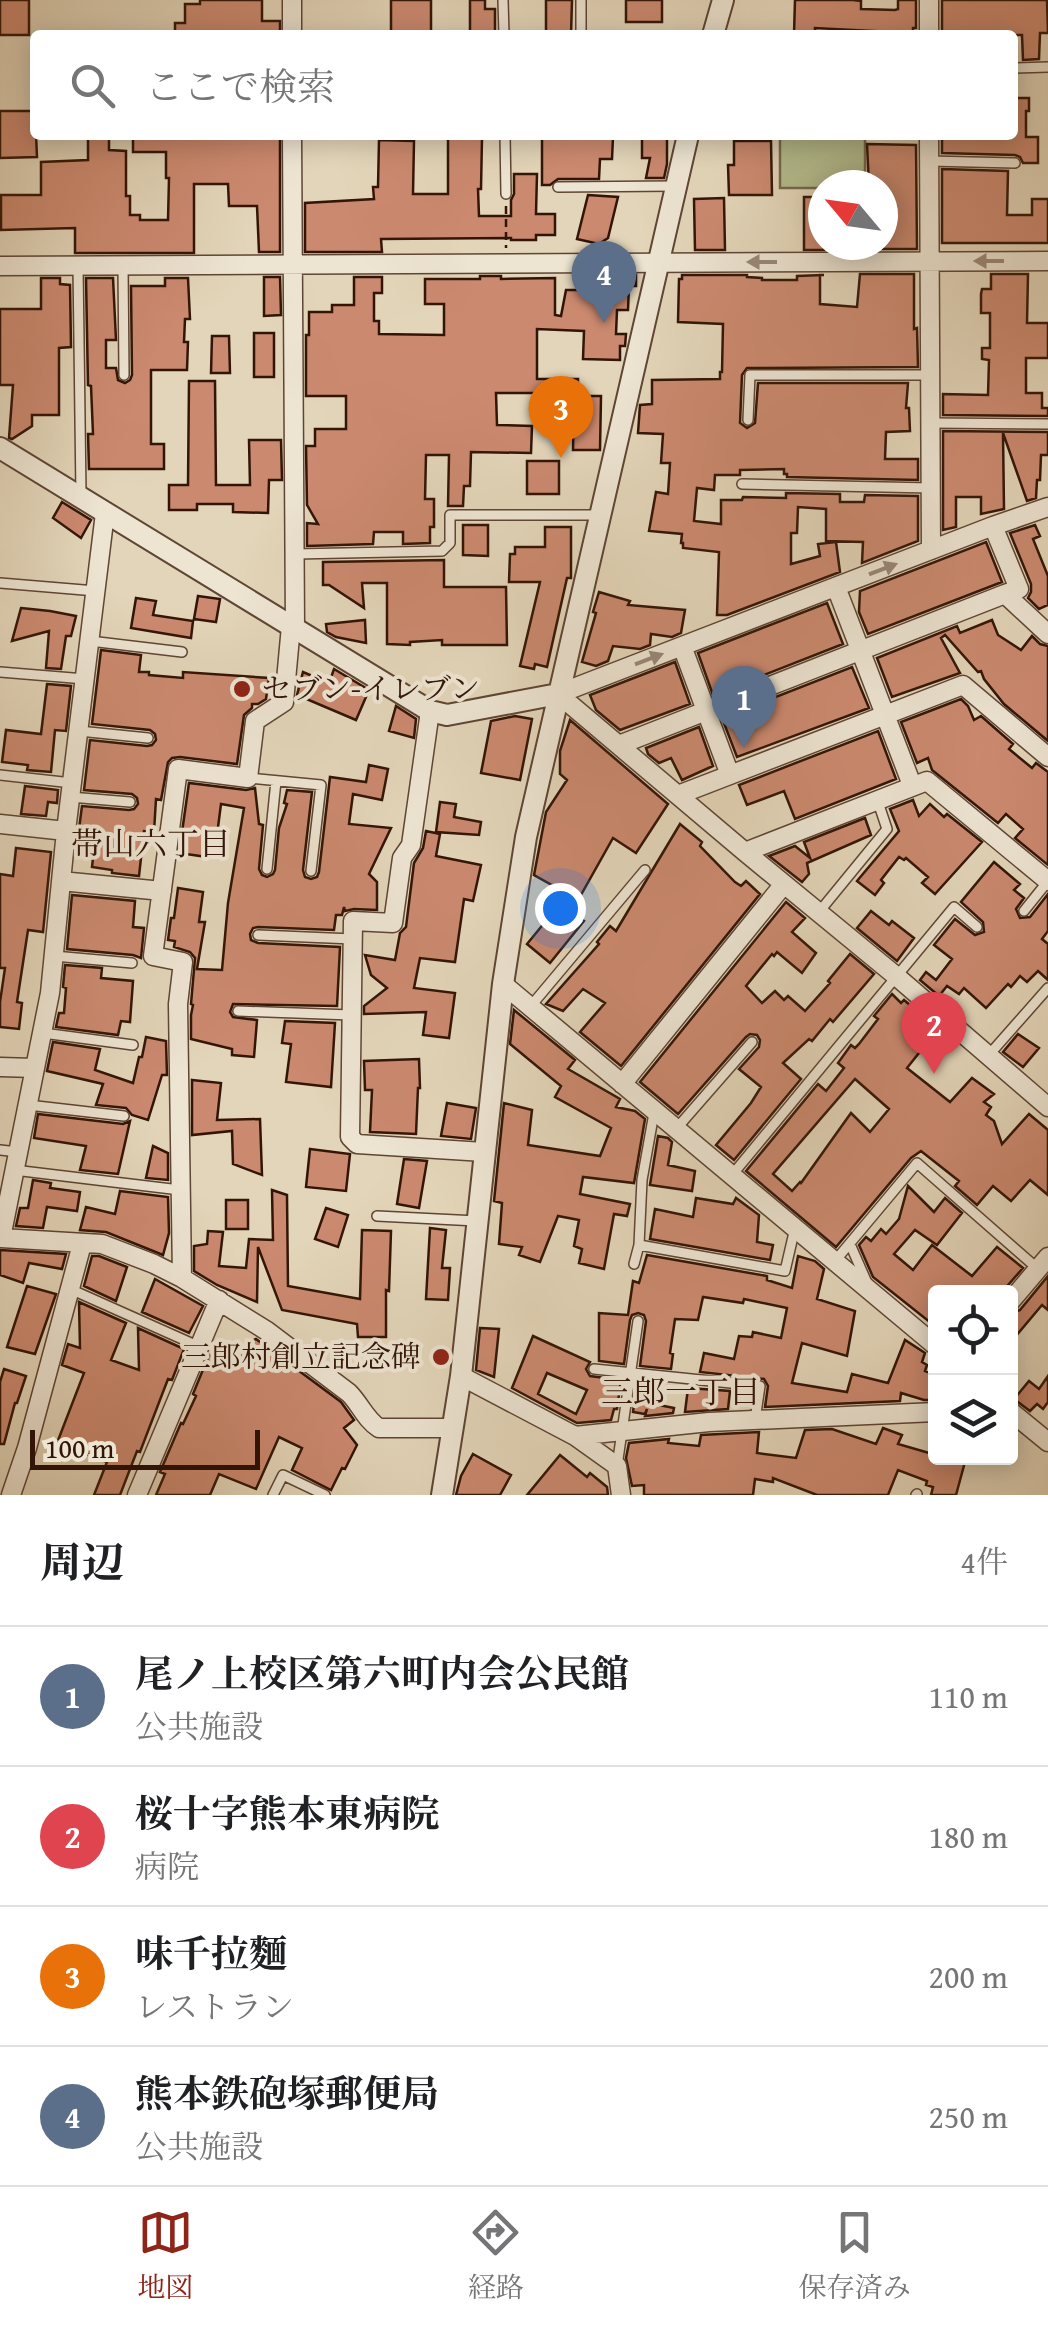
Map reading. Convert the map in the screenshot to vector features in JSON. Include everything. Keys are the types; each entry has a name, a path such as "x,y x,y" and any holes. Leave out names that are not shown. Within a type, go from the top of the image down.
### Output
{"street":[{"path":"292,0 292,30"},
{"path":"714,30 723,0"},
{"path":"929,0 929,30"},
{"path":"182,1278 178,1004 183,962 153,956 178,769 248,778 255,721 284,702 293,628 295,554 292,140"},
{"path":"442,1495 462,1376 503,984 526,837 687,140"},
{"path":"929,140 931,550"},
{"path":"0,266 1048,261"},
{"path":"0,448 430,711 447,714 558,694 992,526 1048,508"},
{"path":"105,513 54,956 28,1105 11,1158 0,1238 102,1244 182,1278 267,1331 349,1393 380,1428 453,1428"},
{"path":"619,745 1019,589 992,526"},
{"path":"836,586 912,785"},
{"path":"1005,594 1048,634"},
{"path":"682,646 730,776"},
{"path":"678,795 963,685 1048,757"},
{"path":"558,694 1048,1107"},
{"path":"430,711 411,845 402,858 393,923 352,921 350,1137 357,1144 484,1152"},
{"path":"745,852 927,780 1048,881"},
{"path":"0,824 66,830"},
{"path":"60,881 162,891"},
{"path":"622,1084 784,884"},
{"path":"503,984 928,1339"},
{"path":"0,1067 35,1068"},
{"path":"12,1495 82,1244"},
{"path":"1018,1292 1043,1262"},
{"path":"137,1495 219,1300"},
{"path":"462,1376 575,1436 617,1466 621,1495"},
{"path":"575,1436 709,1422 928,1412"},
{"path":"1018,1419 1048,1442"}],"lane":[{"path":"503,0 504,30"},
{"path":"581,0 581,30"},
{"path":"1018,68 1048,67"},
{"path":"505,140 506,194"},
{"path":"929,161 1014,163"},
{"path":"558,187 676,186"},
{"path":"78,266 80,498"},
{"path":"123,266 124,375"},
{"path":"748,420 750,375 930,375"},
{"path":"930,422 1048,424"},
{"path":"742,484 930,488"},
{"path":"295,554 442,551 450,543 450,515 600,515"},
{"path":"0,584 96,591"},
{"path":"90,640 182,652"},
{"path":"0,672 85,680"},
{"path":"79,731 148,738"},
{"path":"0,775 130,802"},
{"path":"248,778 321,784 311,871"},
{"path":"267,869 276,781"},
{"path":"819,912 887,830 877,799"},
{"path":"530,1007 645,870"},
{"path":"1024,911 1048,881"},
{"path":"732,1175 954,907 977,927"},
{"path":"258,935 352,939"},
{"path":"54,956 132,963"},
{"path":"988,1056 1048,988"},
{"path":"238,1011 352,1014"},
{"path":"42,1033 133,1046"},
{"path":"676,1129 752,1042"},
{"path":"28,1105 124,1116"},
{"path":"634,1264 654,1110"},
{"path":"11,1158 181,1190"},
{"path":"835,1262 918,1163 1043,1262"},
{"path":"377,1216 477,1221"},
{"path":"639,1245 785,1271 795,1228"},
{"path":"850,1244 871,1292"},
{"path":"70,1289 200,1346"},
{"path":"617,1466 638,1320"},
{"path":"594,1369 760,1386 755,1420"},
{"path":"272,1495 283,1475 325,1495"}],"path":[{"path":"506,194 506,264"}],"green space":[{"path":"780,140 865,140 865,170 808,170 808,188 780,188"}],"building":[{"path":"0,0 29,0 29,35 0,35"},
{"path":"200,0 262,0 262,21 280,21 280,30 175,30 175,23 185,23 185,4 200,4"},
{"path":"391,0 431,0 431,30 391,30"},
{"path":"470,0 485,0 485,9 495,9 495,30 470,30"},
{"path":"546,0 572,0 571,30 546,30"},
{"path":"626,0 662,0 662,22 626,22"},
{"path":"795,0 853,0 861,1 861,9 895,10 898,0 916,0 913,30 794,30"},
{"path":"942,0 1047,0 1048,33 1040,33 1039,59 1023,60 1022,35 1018,35 1018,30 942,30"},
{"path":"1018,98 1029,98 1026,137 1038,137 1038,163 1023,163 1015,155 942,153 942,140 1018,140"},
{"path":"0,111 30,111 30,140 36,140 37,157 0,158"},
{"path":"88,140 109,140 109,150 126,151 130,215 140,215 140,220 168,220 166,152 133,152 133,140 280,140 280,252 259,252 257,206 229,206 228,184 194,184 194,253 75,253 75,228 1,230 1,195 41,195 41,162 88,160"},
{"path":"379,140 414,141 413,194 448,194 448,140 482,140 479,216 511,216 514,174 537,174 536,214 555,214 555,235 536,235 536,240 381,239 382,252 305,252 305,203 374,199"},
{"path":"542,140 613,140 612,159 600,159 599,179 558,179 542,185"},
{"path":"642,140 667,140 664,178 646,178 650,158 642,158"},
{"path":"734,141 771,141 772,195 729,195 728,165 734,165"},
{"path":"867,144 916,145 917,249 898,249 898,170 868,170"},
{"path":"942,169 1008,171 1007,215 1032,215 1032,199 1048,199 1048,243 942,243"},
{"path":"588,195 618,197 608,238 599,244 577,239"},
{"path":"804,197 808,197 808,250 804,250"},
{"path":"724,198 725,250 695,250 694,199"},
{"path":"860,274 914,274 918,367 747,368 742,375 740,423 747,428 755,423 758,383 908,383 906,408 910,431 886,432 885,459 918,459 918,480 787,477 784,469 740,470 740,475 715,475 714,490 697,488 694,521 721,524 721,500 743,497 840,494 840,502 864,502 865,495 918,496 918,541 862,563 863,542 826,541 826,509 798,507 797,533 791,533 791,564 820,556 818,544 836,542 840,572 727,615 717,615 719,552 683,548 682,534 649,531 656,492 668,494 670,463 661,463 663,434 638,433 640,405 652,404 652,380 720,379 723,324 678,322 682,275 797,280 797,276 820,275 820,304 857,307"},
{"path":"991,274 1028,274 1027,323 1048,323 1048,358 1026,358 1026,393 1042,393 1042,408 1048,408 1048,416 943,415 943,394 988,395 989,360 982,359 982,348 990,348 990,313 981,313 981,294 982,289 991,289"},
{"path":"636,275 636,286 629,286 628,310 617,310 616,334 626,334 625,346 620,346 620,360 583,359 584,331 537,329 537,379 578,379 578,393 496,393 497,425 532,426 531,453 471,452 470,486 464,486 463,506 448,506 449,455 426,455 425,499 434,499 430,543 403,544 403,532 374,532 373,544 307,546 307,523 318,524 307,505 306,446 315,446 315,429 346,429 346,396 306,396 309,312 332,312 332,305 354,305 354,277 382,277 382,293 374,293 374,321 379,321 379,334 444,335 444,304 425,304 425,279 555,278 555,315 561,316 566,290 601,290 601,276"},
{"path":"264,277 280,277 281,315 264,316"},
{"path":"41,278 60,278 60,284 70,285 71,347 59,348 59,415 32,415 32,426 12,439 9,438 13,385 0,385 0,309 41,309"},
{"path":"86,278 113,278 116,340 106,340 106,368 116,368 118,380 125,383 132,375 131,286 165,286 165,278 188,278 190,319 185,319 184,342 188,342 187,370 151,370 151,444 164,444 164,469 89,469 88,434 93,434"},
{"path":"254,333 274,333 274,377 254,377"},
{"path":"212,336 229,336 230,373 211,373"},
{"path":"189,381 215,381 216,485 250,485 249,440 281,440 282,480 269,480 268,513 233,512 233,504 197,504 197,510 169,510 169,485 188,485"},
{"path":"574,396 601,396 600,450 573,450"},
{"path":"943,431 1048,432 1048,455 1041,455 1036,498 1027,501 1003,433 1004,509 981,514 981,497 956,497 956,527 943,530"},
{"path":"527,461 559,461 559,494 527,494"},
{"path":"62,502 91,520 81,538 53,518"},
{"path":"463,525 488,525 488,556 463,555"},
{"path":"1035,525 1040,536 1033,539 1048,576 1048,605 1039,609 1028,598 1031,584 1010,533"},
{"path":"545,527 571,527 571,578 567,578 547,667 535,664 534,669 520,666 540,582 509,582 510,554 515,554 515,547 545,547"},
{"path":"986,542 1002,582 868,634 859,612 860,591"},
{"path":"444,560 444,587 506,587 507,645 442,645 442,640 387,644 387,583 362,583 364,608 323,585 323,562"},
{"path":"599,592 630,601 628,605 685,610 681,633 672,637 651,634 650,645 640,649 613,646 608,661 596,666 582,662"},
{"path":"198,596 220,599 216,622 194,619"},
{"path":"136,598 156,601 153,615 193,621 191,638 131,628"},
{"path":"827,603 843,644 713,695 698,653"},
{"path":"21,608 76,616 71,636 66,636 61,669 46,668 49,631 12,641"},
{"path":"365,620 366,643 327,632 326,624"},
{"path":"992,620 998,635 1021,650 1032,636 1048,646 1048,741 1004,704 981,671 945,635 941,638 960,673 892,697 877,658 957,626 960,633"},
{"path":"101,650 141,655 139,672 149,675 183,678 183,672 269,678 266,699 252,704 244,715 237,764 180,757 168,762 161,800 156,799 154,832 144,831 139,876 92,867 96,831 79,829 82,806 129,810 138,804 132,794 84,790 90,740 147,746 156,740 150,730 92,724"},
{"path":"675,662 690,704 620,730 596,710 590,695"},
{"path":"852,667 869,708 737,757 722,718"},
{"path":"334,669 369,690 356,720 297,695 303,672 329,683"},
{"path":"47,684 71,686 66,731 55,730 51,772 2,762 6,730 41,734"},
{"path":"961,699 974,720 981,716 1013,744 1009,749 1032,768 1036,763 1048,772 1048,865 1015,838 1023,829 1006,814 998,823 932,770 928,758 917,763 901,722"},
{"path":"396,706 416,719 414,738 389,731"},
{"path":"515,716 532,719 520,780 481,773 491,721"},
{"path":"570,720 668,804 636,853 613,838 572,911 584,921 550,963 527,944 568,894 534,875 546,812 567,780 560,774 560,751"},
{"path":"699,727 713,766 682,780 671,758 659,763 648,754 646,748"},
{"path":"878,731 896,779 795,819 784,791 747,805 739,785"},
{"path":"369,765 388,769 382,800 353,794 349,824 391,828 369,874 377,882 377,910 345,911 344,907 342,915 336,915 334,930 258,927 250,934 251,940 258,943 340,947 337,1006 233,1004 233,1017 257,1020 254,1057 232,1055 232,1049 191,1039 195,958 174,947 175,941 168,940 171,918 178,888 203,892 199,922 205,922 197,969 222,970 228,903 244,808 221,804 217,835 210,834 207,857 179,853 189,783 255,788 259,824 263,825 259,869 267,877 275,870 287,790 312,792 303,870 305,877 311,879 319,872 330,777 366,782"},
{"path":"25,786 58,790 57,803 48,802 46,816 21,814"},
{"path":"913,800 919,816 930,804 982,842 935,894 922,883 928,877 906,858 899,857 875,895 857,881 899,831 890,809"},
{"path":"440,802 456,804 454,817 481,822 479,835 436,832"},
{"path":"865,818 871,835 807,863 809,874 802,882 769,856 795,846 810,858 804,842"},
{"path":"680,824 702,842 700,846 735,882 741,886 746,881 760,894 621,1066 580,1032 605,1003 583,989 563,1011 546,1004 610,926 616,931"},
{"path":"426,831 440,834 436,856 481,865 473,901 464,899 455,962 420,958 414,988 455,993 449,1038 423,1035 426,1012 364,1014 364,1006 387,988 371,975 365,955 395,960 400,933 406,927 414,863 423,848"},
{"path":"16,848 51,852 43,932 28,930 17,1002 22,1003 19,1029 0,1027 5,968 0,968 0,874 13,876"},
{"path":"994,862 1020,884 1014,890 1024,898 1016,909 1020,918 1030,917 1048,894 1048,931 1042,939 1048,944 1048,980 1038,971 1027,982 1020,976 986,1008 964,988 959,994 947,986 939,996 920,980 926,972 936,980 952,959 934,945 955,919 975,935 984,932 983,922 961,902"},
{"path":"72,895 135,901 133,927 144,928 141,958 67,949"},
{"path":"786,902 805,918 792,932 816,953 802,973 777,952 772,954 746,986 762,1003 775,991 784,1000 788,996 805,1011 850,954 874,974 833,1022 830,1019 812,1041 809,1039 783,1063 801,1079 734,1160 716,1145 761,1087 739,1069 759,1047 757,1035 746,1037 678,1114 640,1082"},
{"path":"871,911 914,938 897,961 857,928"},
{"path":"65,965 102,968 101,978 133,981 130,1022 121,1021 118,1035 56,1027 59,1013 64,1013"},
{"path":"892,994 923,1016 920,1020 934,1034 907,1068 950,1102 972,1078 994,1094 984,1102 991,1107 986,1115 994,1121 1002,1144 1029,1114 1048,1130 1048,1195 1030,1180 1011,1201 993,1186 977,1205 955,1186 959,1181 921,1151 836,1247 746,1171 818,1084 826,1091 844,1068 838,1063 851,1045 855,1048 878,1019 874,1016","holes":["855,1079 889,1109 870,1132 851,1113 792,1191 773,1174"]},
{"path":"514,1010 575,1060 568,1069 620,1099 616,1107 635,1111 645,1119 634,1183 583,1177 580,1194 630,1204 627,1216 614,1214 604,1269 579,1263 582,1249 574,1246 579,1220 558,1216 540,1262 519,1255 522,1247 499,1244 502,1203 494,1201 504,1103 532,1110 528,1145 600,1156 611,1128 555,1097 561,1086 510,1044"},
{"path":"285,1021 335,1023 331,1087 286,1082 291,1044 282,1043"},
{"path":"1018,1034 1039,1048 1023,1067 1003,1052"},
{"path":"146,1037 166,1041 167,1075 162,1075 148,1120 132,1115 126,1108 96,1105 103,1084 47,1071 53,1042 100,1049 95,1070 133,1083"},
{"path":"419,1059 416,1134 370,1132 372,1090 365,1090 364,1061"},
{"path":"192,1080 221,1083 217,1120 260,1119 262,1175 233,1164 232,1131 192,1135"},
{"path":"447,1103 476,1108 471,1139 441,1136"},
{"path":"38,1114 123,1124 130,1121 118,1174 80,1170 86,1146 34,1138"},
{"path":"658,1136 672,1142 668,1165 695,1171 692,1191 650,1185"},
{"path":"153,1146 168,1153 168,1180 146,1178"},
{"path":"310,1149 350,1154 346,1191 306,1187"},
{"path":"404,1159 427,1161 419,1208 397,1204"},
{"path":"33,1180 51,1183 50,1188 80,1192 77,1211 47,1207 43,1228 16,1226 20,1208 28,1208"},
{"path":"908,1186 934,1212 945,1198 962,1213 937,1245 915,1230 894,1254 913,1270 932,1245 972,1276 997,1247 1023,1268 1008,1285 928,1285 928,1321 873,1277 859,1245 866,1237 871,1241 881,1229 886,1234 899,1219"},
{"path":"272,1190 287,1195 288,1286 360,1299 362,1230 391,1231 386,1337 358,1337 357,1324 282,1310 258,1247 257,1302 194,1271 194,1246 207,1244 208,1231 223,1232 219,1266 246,1268 249,1239 273,1240"},
{"path":"120,1191 168,1197 169,1233 163,1255 106,1232 80,1230 86,1207 115,1214"},
{"path":"696,1198 733,1204 736,1198 759,1215 757,1242 773,1245 770,1260 650,1239 655,1209 693,1217"},
{"path":"226,1200 248,1200 248,1229 226,1229"},
{"path":"326,1208 348,1215 338,1247 315,1239"},
{"path":"430,1228 446,1230 442,1268 450,1268 448,1300 426,1299"},
{"path":"0,1250 66,1254 62,1269 29,1263 23,1283 0,1275"},
{"path":"647,1255 767,1276 767,1280 792,1288 798,1256 815,1261 824,1269 817,1299 855,1311 847,1356 802,1343 792,1383 847,1392 852,1374 888,1383 905,1340 925,1353 922,1362 927,1365 928,1400 901,1393 900,1401 765,1407 768,1386 764,1379 700,1372 704,1353 734,1359 739,1336 752,1337 753,1332 781,1338 787,1308 744,1299 743,1303 703,1297 698,1320 675,1319 671,1369 640,1366 646,1321 638,1313 630,1320 624,1364 599,1361 599,1313 628,1315 633,1281 639,1283"},
{"path":"92,1256 127,1267 116,1301 84,1286"},
{"path":"1048,1276 1048,1310 1042,1305 1018,1334 1020,1310"},
{"path":"155,1279 203,1306 189,1333 142,1312"},
{"path":"27,1286 56,1294 35,1354 7,1347"},
{"path":"79,1302 126,1323 111,1360 139,1370 138,1328 184,1349 120,1495 94,1495 107,1462 57,1443 84,1373 62,1365 68,1344 80,1348"},
{"path":"480,1328 499,1329 494,1377 476,1370"},
{"path":"533,1336 590,1362 586,1369 590,1376 621,1380 617,1409 611,1420 577,1423 512,1388","holes":["547,1373 587,1390 576,1414 538,1394"]},
{"path":"256,1339 341,1402 354,1420 344,1428 357,1445 345,1469 342,1468 331,1490 292,1470 302,1448 279,1437 256,1489 219,1474 210,1495 156,1495 165,1474 160,1472 196,1396 193,1394 209,1355 237,1368 248,1343"},
{"path":"4,1369 26,1376 4,1444 0,1444 0,1382"},
{"path":"1048,1376 1048,1402 1043,1409 1037,1404 1030,1411 1018,1402 1018,1394 1029,1381 1039,1389"},
{"path":"637,1382 656,1384 649,1403 674,1408 673,1413 645,1416 647,1409 645,1414 633,1412"},
{"path":"688,1388 730,1391 728,1409 685,1412"},
{"path":"883,1428 902,1435 898,1444 928,1453 928,1465 964,1465 956,1495 931,1495 933,1487 926,1485 927,1481 898,1470 888,1495 817,1495 773,1478 773,1482 755,1479 753,1495 644,1495 644,1485 632,1486 626,1458 629,1443 669,1439 668,1443 699,1446 701,1435 759,1432 757,1453 796,1458 805,1430 832,1429 876,1444"},
{"path":"473,1454 511,1475 500,1495 456,1495"},
{"path":"560,1455 607,1487 608,1495 527,1495"}],"place":[{"name":"熊本鉄砲塚郵便局","path":"604,323"},
{"name":"味千拉麵","path":"561,458"},
{"name":"セブン-イレブン","path":"242,689"},
{"name":"尾ノ上校区第六町内会公民館","path":"744,748"},
{"name":"桜十字熊本東病院","path":"934,1074"},
{"name":"三郎村創立記念碑","path":"441,1357"}],"district":[{"name":"帯山六丁目","path":"151,844"},
{"name":"三郎一丁目","path":"681,1392"}]}
